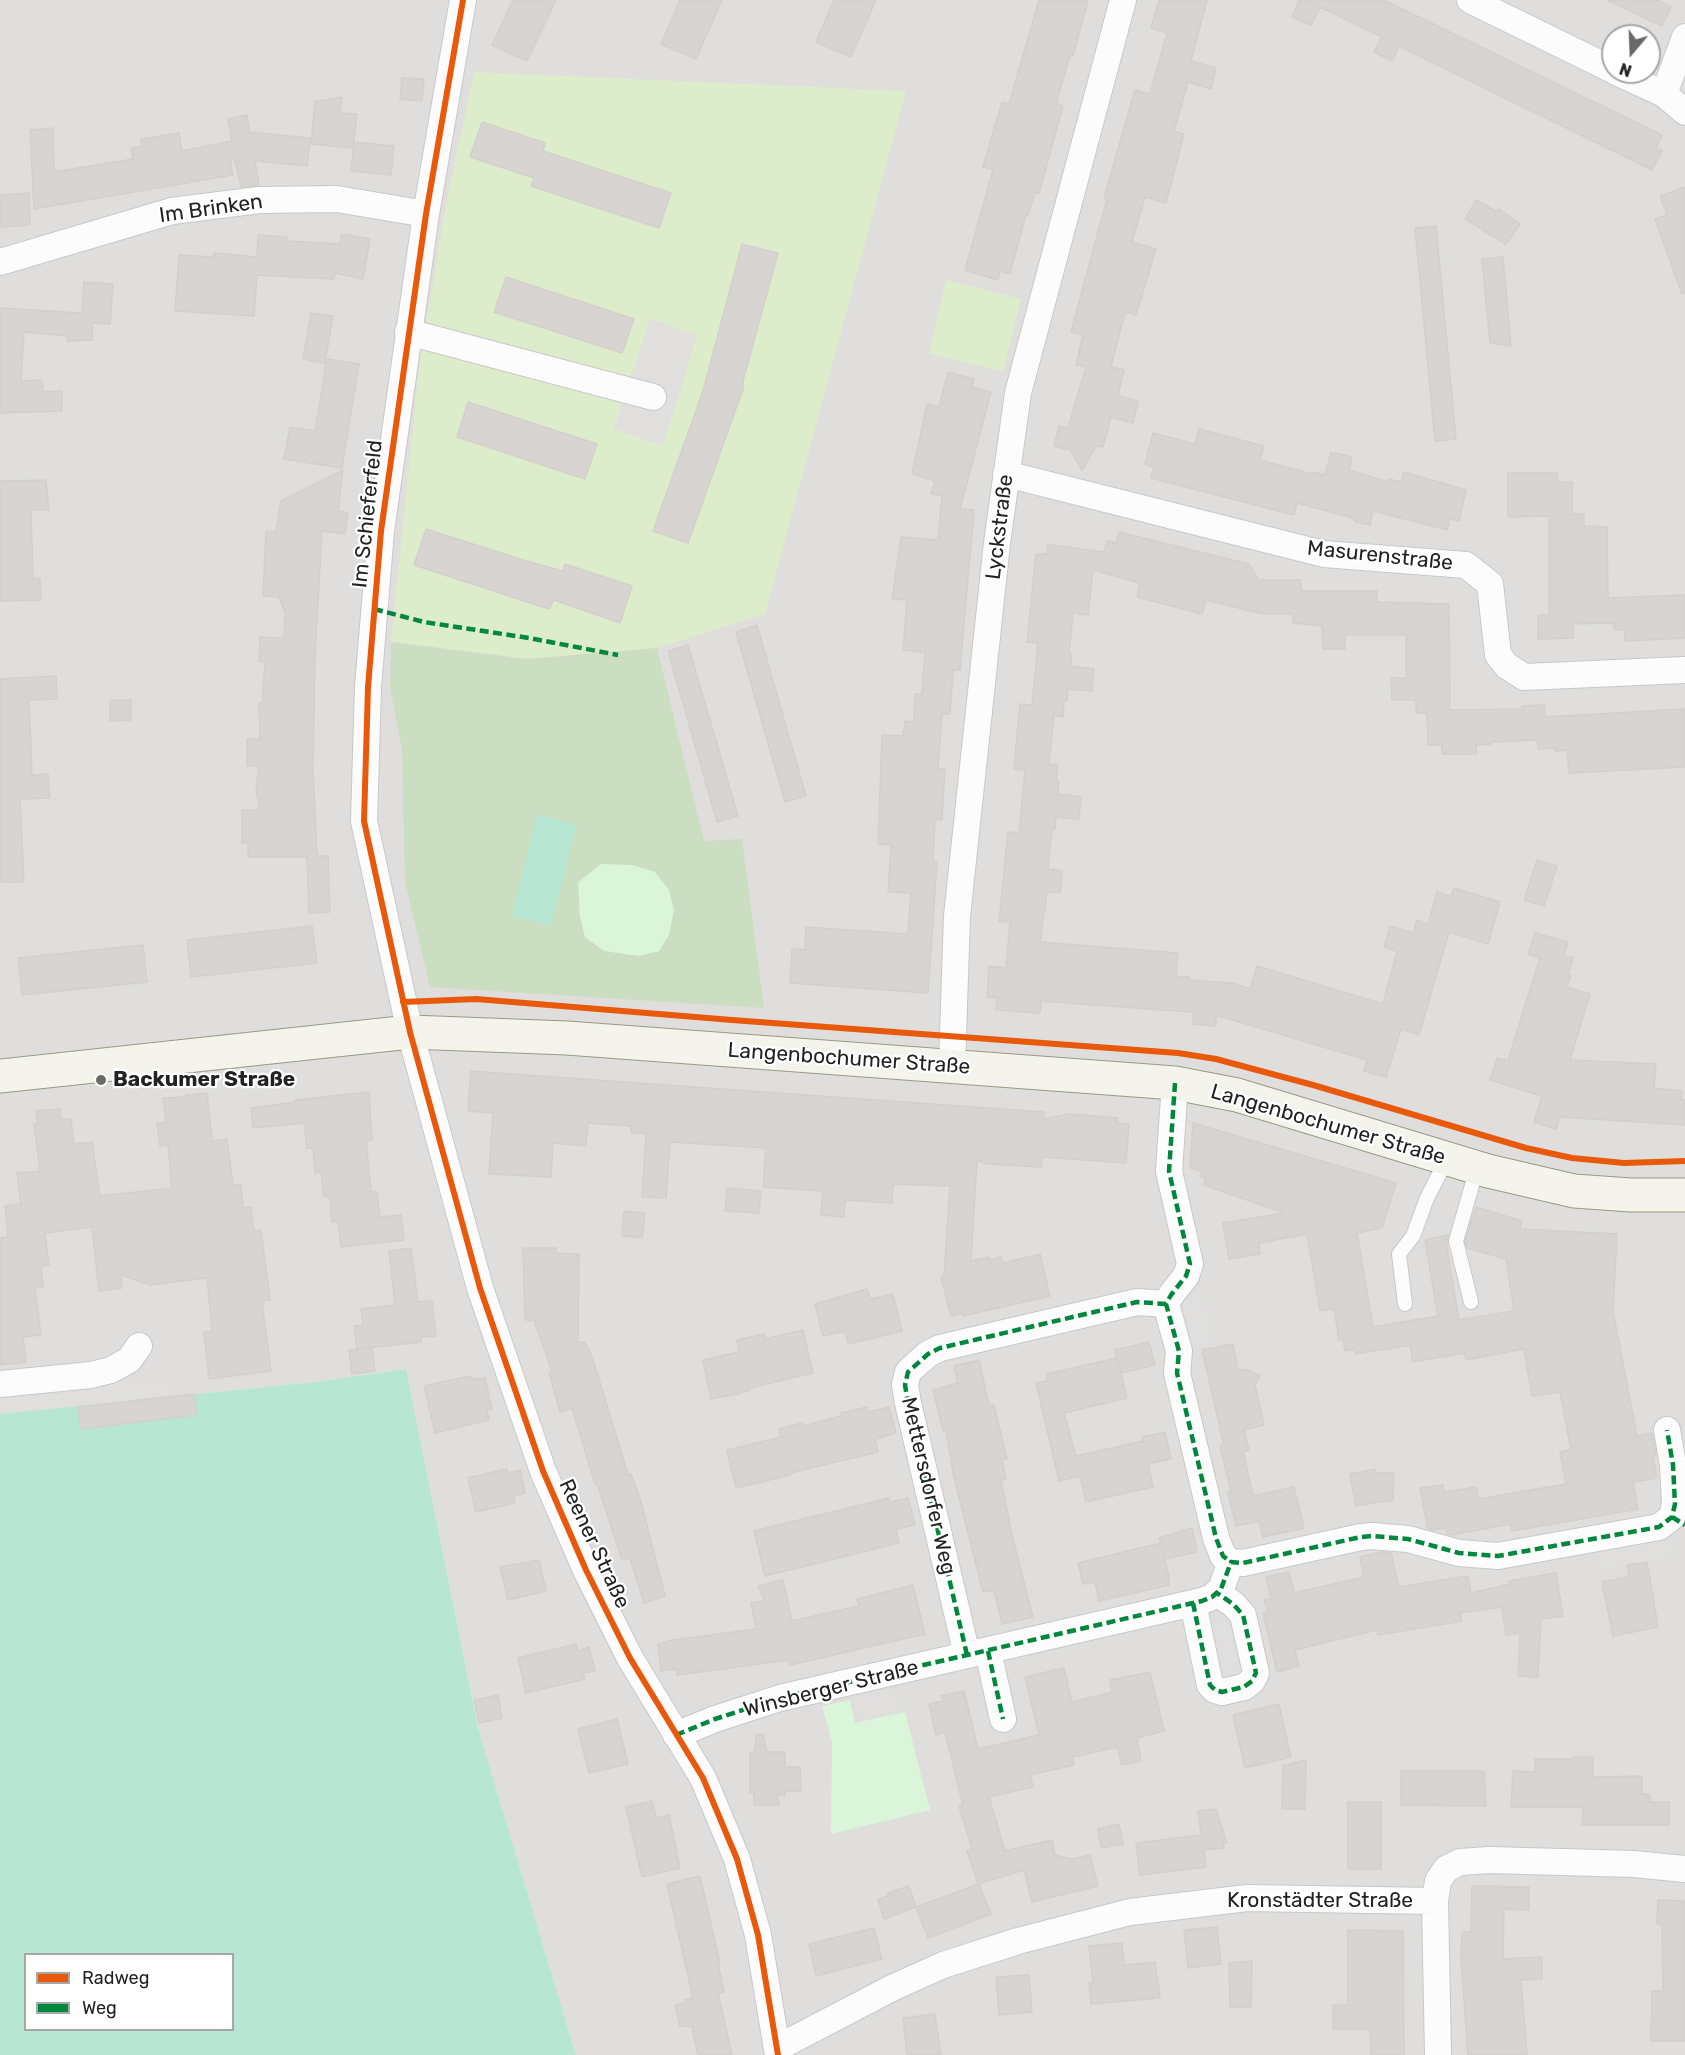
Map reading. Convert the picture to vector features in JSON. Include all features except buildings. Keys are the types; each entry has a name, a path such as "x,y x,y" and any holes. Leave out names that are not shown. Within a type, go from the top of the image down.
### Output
{"street":[{"name":"Im Schieferfeld","path":"410,1032 364,821 368,687 381,531 408,332 463,0"},
{"name":"Lyckstraße","path":"952,1066 957,916 1006,474 1018,393 1123,0"},
{"path":"1470,0 1601,64"},
{"path":"1664,93 1685,37"},
{"path":"1644,84 1664,93 1685,112"},
{"name":"Im Brinken","path":"0,262 172,211 260,200 337,199 426,214"},
{"path":"408,332 653,397"},
{"name":"Masurenstraße","path":"1006,474 1324,554 1466,565 1490,584 1498,655 1507,666 1524,677 1685,670"},
{"name":"Langenbochumer Straße","path":"0,1076 410,1032 567,1038 1175,1083 1237,1095 1477,1168 1575,1191 1631,1195 1685,1195"},
{"name":"Reener Straße","path":"410,1032 480,1288 543,1471 586,1570 630,1659 703,1778 737,1859 758,1935 778,2051"},
{"path":"1175,1083 1169,1171 1190,1264 1185,1276 1166,1304 1179,1351 1177,1374 1215,1538 1223,1556 1231,1562 1242,1563 1372,1536 1402,1538 1459,1553 1498,1556 1654,1528 1678,1521 1667,1430"},
{"name":"Mettersdorfer Weg","path":"977,1653 911,1414 905,1385 908,1372 922,1359 940,1348 1137,1302 1166,1304"},
{"path":"0,1384 91,1375 111,1370 129,1360 139,1346"},
{"path":"1193,1603 1212,1688 1222,1692 1244,1687 1252,1682 1256,1673 1243,1615 1233,1604 1217,1593 1231,1562"},
{"name":"Winsberger Straße","path":"676,1735 715,1719 780,1698 1193,1603 1217,1593"},
{"path":"977,1653 1003,1719"},
{"name":"Kronstädter Straße","path":"778,2051 892,1988 943,1965 1018,1941 1130,1912 1247,1898 1434,1901 1438,1881 1446,1869 1460,1862 1490,1860 1634,1864 1685,1869"},
{"path":"1434,1901 1438,2055"}],"lane":[{"path":"1405,1304 1400,1254 1413,1236 1427,1198 1446,1159"},
{"path":"1471,1302 1456,1241 1477,1168"}],"shaded area":[{"path":"0,0 1685,0 1685,2055 576,2055 478,1728 406,1369 314,1382 0,1414"},
{"path":"650,319 697,335 663,446 614,429"},
{"path":"1203,1297 1212,1342 1192,1347 1183,1301"},
{"path":"158,1379 175,1394 0,1413 0,1396"},
{"path":"1675,1537 1678,1556 1600,1568 1597,1550"},
{"path":"1226,1618 1239,1675 1220,1679 1207,1622"},
{"path":"897,1690 901,1710 859,1719 854,1699"}],"green space":[{"path":"474,72 906,91 765,614 657,648 527,659 391,642 419,367 446,204"},
{"path":"946,280 1021,299 1003,371 929,354"},
{"path":"391,642 527,659 657,648 704,841 742,839 764,1008 430,987 405,882 402,749 390,687"},
{"path":"537,815 577,825 551,926 512,916"},
{"path":"601,864 632,865 655,872 669,890 674,910 669,935 659,951 639,956 604,951 585,937 580,917 578,882"},
{"path":"406,1369 478,1728 576,2055 0,2055 0,1414 314,1382"},
{"path":"850,1700 855,1723 905,1712 930,1810 831,1834 832,1742 822,1706"}],"marked path":[{"path":"374,609 424,622 529,638 618,655"},
{"path":"1175,1083 1169,1171 1190,1264 1186,1276 1166,1304 1179,1351 1177,1373 1216,1538 1223,1556 1231,1562"},
{"path":"967,1655 908,1403 905,1385 908,1372 928,1354 940,1348 1137,1302 1166,1304"},
{"path":"676,1735 715,1719 780,1698 1202,1601 1212,1597 1221,1589 1231,1562 1243,1563 1372,1536 1408,1539 1459,1553 1498,1556 1659,1527 1672,1517 1675,1504 1673,1465 1667,1430"},
{"path":"1672,1517 1685,1525"},
{"path":"1193,1603 1210,1685 1222,1692 1244,1687 1252,1681 1256,1673 1243,1615 1233,1604 1217,1593"},
{"path":"988,1651 1003,1719"}],"cycle path":[{"path":"463,0 426,214 381,531 368,687 364,821 410,1032 480,1288 543,1471 586,1570 630,1658 703,1778 737,1859 758,1935 778,2055"},
{"path":"403,1002 476,999 1178,1053 1216,1059 1526,1148 1572,1158 1624,1163 1685,1161"}],"place":[{"name":"Backumer Straße","path":"101,1080"}]}
